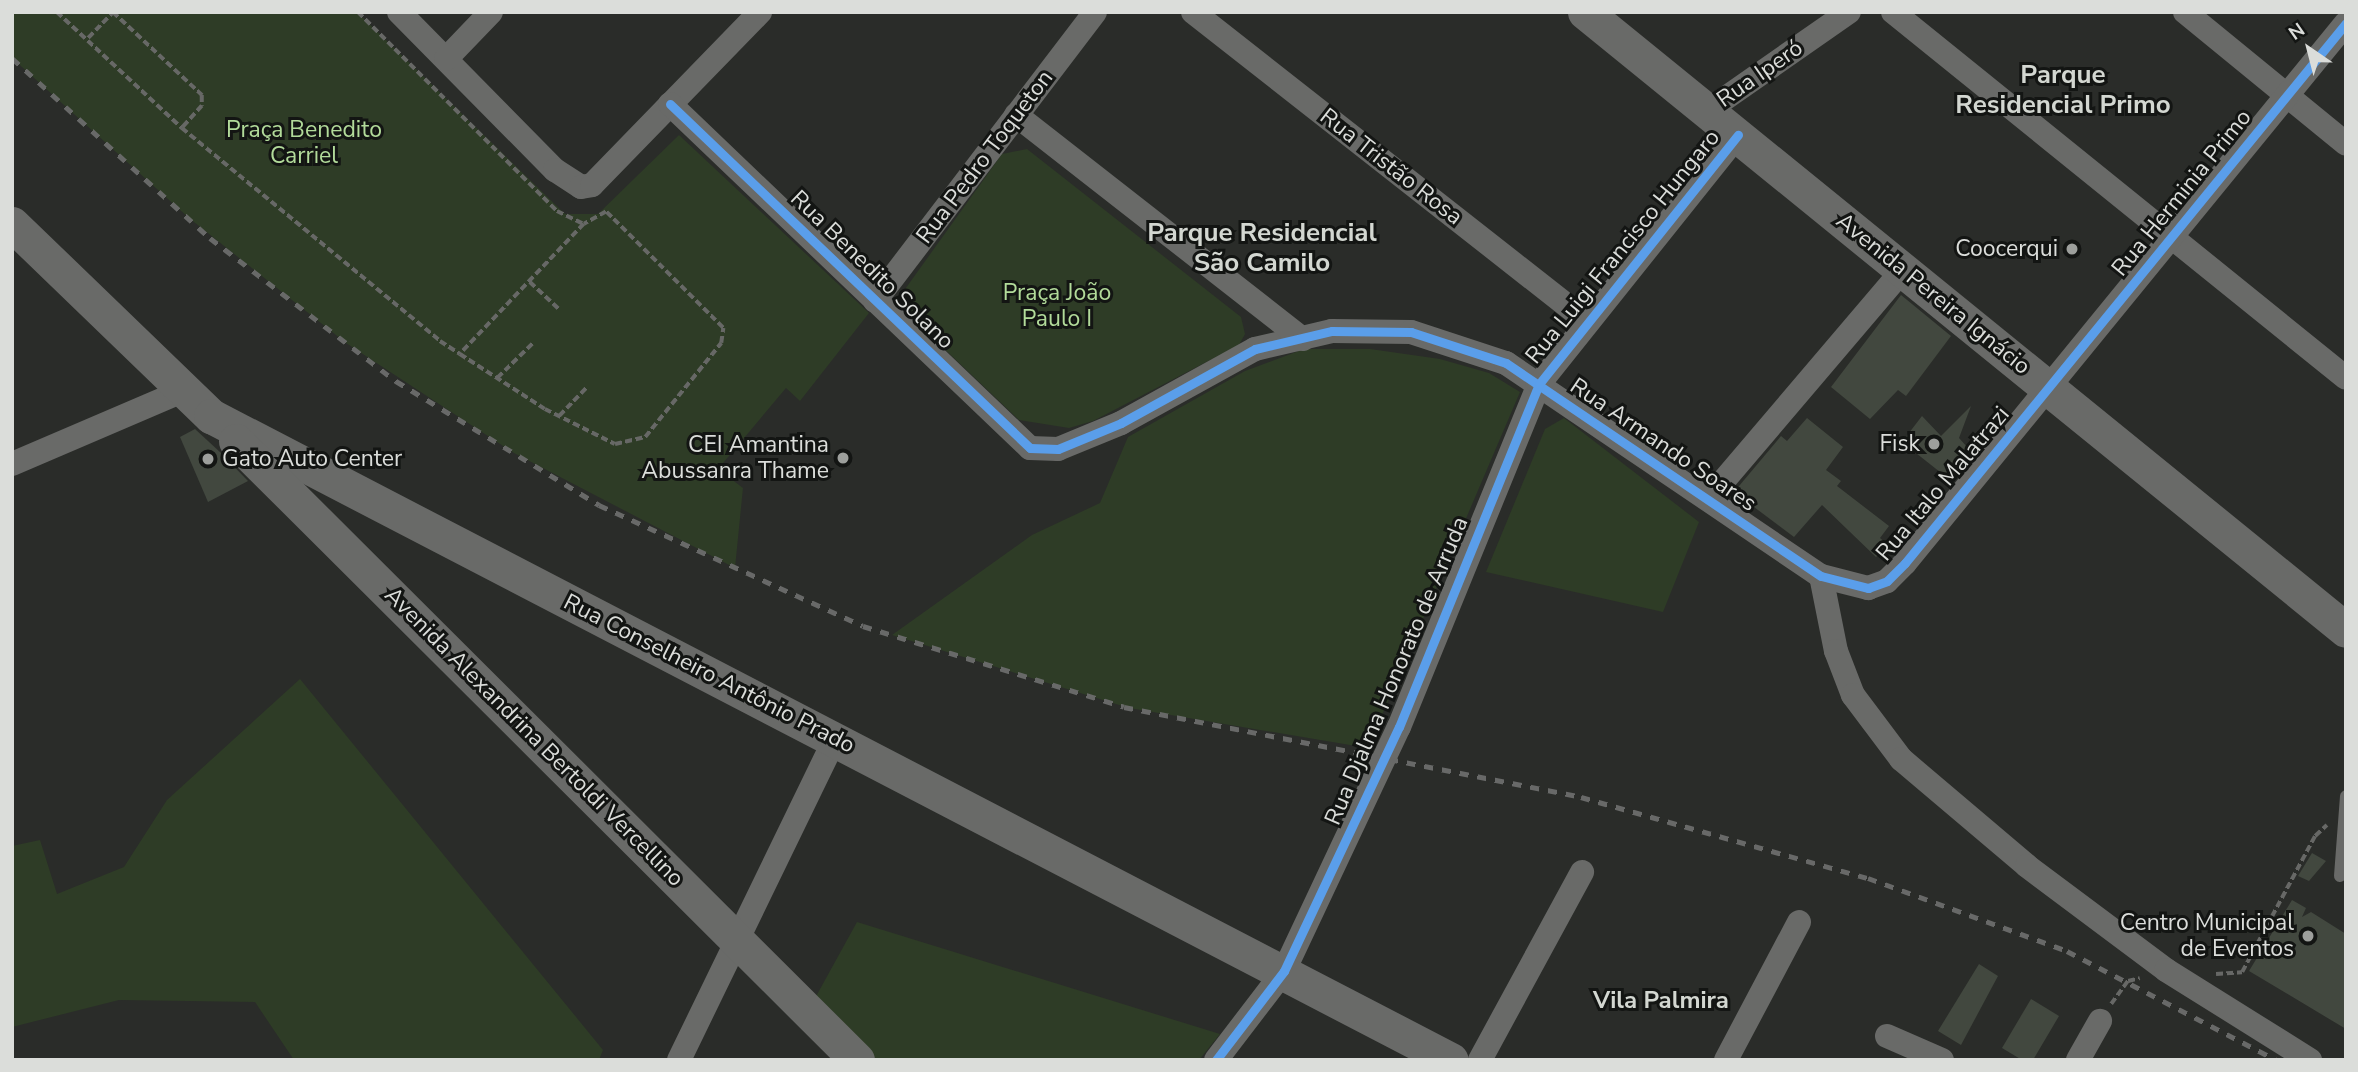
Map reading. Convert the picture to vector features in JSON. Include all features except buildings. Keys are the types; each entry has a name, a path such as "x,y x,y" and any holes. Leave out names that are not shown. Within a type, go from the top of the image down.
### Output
{"main road":[{"name":"Avenida Pereira Ignácio","path":"1585,12 2346,629"},
{"name":"Rua Conselheiro Antônio Prado","path":"12,224 211,416 1284,971 1412,1051 1451,1060"},
{"name":"Avenida Alexandrina Bertoldi Vercellino","path":"211,416 857,1060"},
{"path":"307,513 311,490 326,475"}],"street":[{"path":"399,12 565,180 592,185 760,12"},
{"path":"446,59 491,12"},
{"name":"Rua Pedro Toqueton","path":"875,301 1095,12"},
{"name":"Rua Tristão Rosa","path":"1193,12 1588,322"},
{"name":"Rua Iperó","path":"1707,111 1849,12"},
{"path":"1893,12 2346,378"},
{"path":"2185,12 2346,144"},
{"name":"Rua Herminia Primo","path":"2048,388 2346,23"},
{"name":"Rua Benedito Solano","path":"670,104 1017,441 1052,450"},
{"path":"1016,115 1303,339"},
{"name":"Rua Luigi Francisco Hungaro","path":"1539,384 1738,135"},
{"path":"1708,499 1903,270"},
{"name":"Rua Armando Soares","path":"1052,450 1121,423 1255,349 1331,331 1411,332 1471,347 1539,384 1821,576 1857,588"},
{"name":"Rua Djalma Honorato de Arruda","path":"1216,1060 1284,971 1399,727 1539,384"},
{"name":"Rua Italo Malatrazi","path":"1857,588 1892,576 2048,388"},
{"path":"12,464 185,390"},
{"path":"1821,576 1836,651 1853,695 1901,759 2027,866 2166,970 2310,1060"},
{"path":"679,1060 835,739"},
{"path":"1480,1060 1583,872"},
{"path":"1726,1060 1799,922"},
{"path":"2078,1060 2101,1021"},
{"path":"1887,1036 1942,1060"}],"lane":[{"path":"2340,876 2340,814 2346,796"}],"path":[{"path":"57,12 183,128 460,354 559,416 615,444 645,437 724,337 714,312 611,212 584,224 460,354"},
{"path":"88,39 113,12 202,95 202,106 183,128"},
{"path":"358,12 558,211 584,224"},
{"path":"530,282 559,309"},
{"path":"497,378 534,342"},
{"path":"559,416 586,388"},
{"path":"2212,974 2242,972 2315,836 2340,814"},
{"path":"2101,1021 2128,981 2166,970"}],"green space":[{"name":"Praça Benedito Carriel","path":"12,12 357,12 565,214 598,214 679,135 869,313 800,401 786,388 718,469 743,488 735,568 514,453 346,343 189,218 12,58"},
{"name":"Praça João Paulo I","path":"1027,149 1241,317 1245,334 1239,345 1093,421 1069,428 1019,420 914,320 903,292 1002,154"},
{"path":"1304,349 1370,349 1440,359 1489,373 1520,392 1368,748 1129,708 892,635 1032,535 1100,503 1128,437 1245,371"},
{"path":"1564,418 1699,522 1663,612 1486,572 1545,429"},
{"path":"300,679 603,1050 599,1060 294,1060 255,1002 119,1000 12,1027 12,846 40,840 57,894 124,867 167,800"},
{"path":"857,922 1220,1034 1199,1060 877,1060 814,1000"}],"railway":[{"path":"12,58 210,238 396,381 599,505 863,626 1124,707 1581,797 1868,878 2067,951 2276,1060"}],"cycle path":[{"path":"670,104 1030,448 1058,449 1121,423 1255,349 1332,331 1411,332 1506,363 1821,576 1868,588 1887,581 1905,563 2346,23"},
{"path":"1216,1060 1284,971 1399,727 1539,384 1738,135"}],"place":[{"name":"Coocerqui","path":"2072,249"},
{"name":"Fisk","path":"1934,444"},
{"name":"CEI Amantina Abussanra Thame","path":"843,458"},
{"name":"Gato Auto Center","path":"208,459"},
{"name":"Centro Municipal de Eventos","path":"2308,936"}],"district":[{"name":"Parque Residencial Primo","path":"2063,90"},
{"name":"Parque Residencial São Camilo","path":"1262,248"},
{"name":"Vila Palmira","path":"1661,1001"}]}
